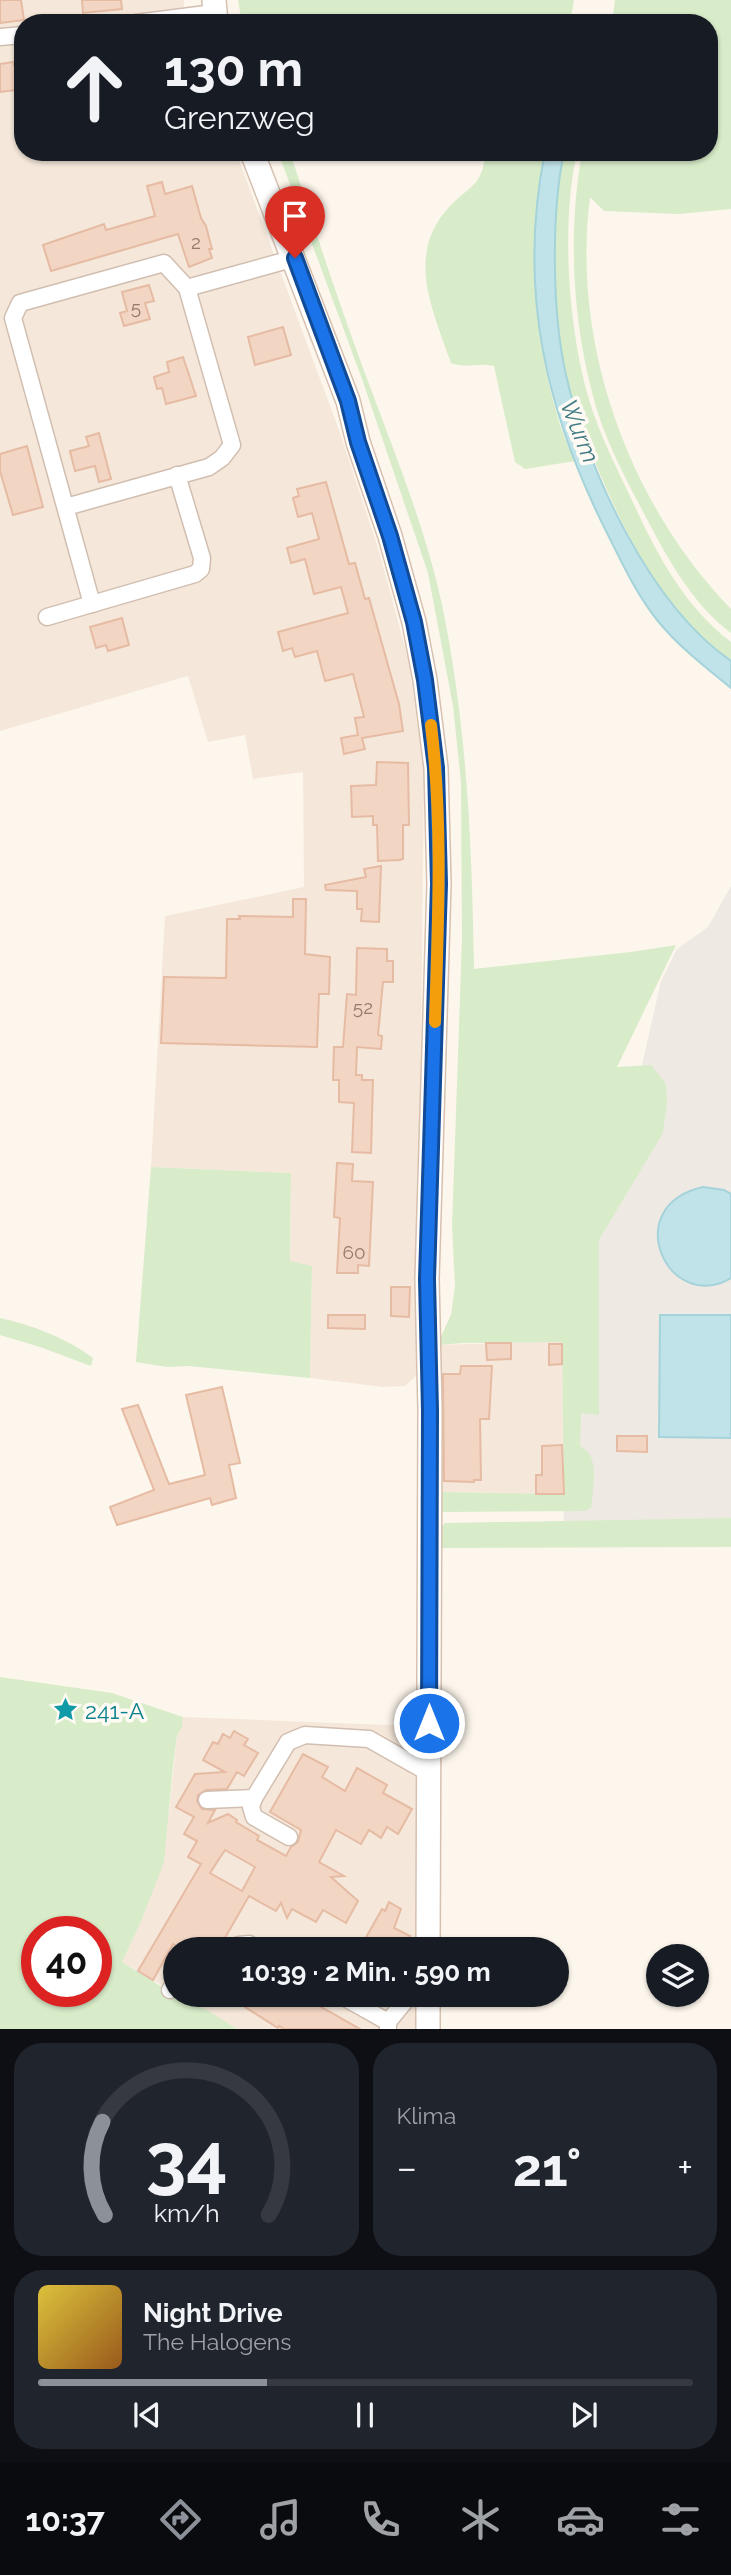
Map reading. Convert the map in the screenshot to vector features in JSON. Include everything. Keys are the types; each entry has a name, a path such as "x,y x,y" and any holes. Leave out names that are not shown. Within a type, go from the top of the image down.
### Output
{"street":[{"path":"256,161 348,401 358,442 390,536 416,634 425,680 436,768 439,884 427,1279 428,1937"},
{"path":"187,288 295,258"},
{"path":"66,507 209,467 222,458 232,445 187,288 164,263 20,303 13,318 92,604"},
{"path":"47,617 195,574 201,569 202,558 177,475"},
{"path":"289,1837 254,1817 251,1807 288,1742 305,1735 369,1739 429,1773"},
{"path":"207,1800 254,1798"},
{"path":"359,2007 388,2025 401,2007"},
{"path":"428,2007 428,2029"}],"shaded area":[{"path":"0,0 184,0 183,14 14,14 14,161 239,161 339,430 379,551 409,662 424,773 417,1375 405,1386 383,1387 310,1378 312,1267 290,1262 291,1173 151,1167 165,916 304,887 303,772 253,779 245,735 208,742 188,676 0,731"},
{"path":"731,886 731,1543 564,1542 562,1342 478,1343 642,1065 661,981 677,949 708,927"},
{"path":"562,1341 564,1494 440,1492 437,1345"},
{"path":"183,1717 440,1727 439,1937 163,1937 163,1986 122,1962 140,1924 169,1812 177,1735 182,1727"},
{"path":"199,2007 438,2007 438,2029 237,2029"}],"green space":[{"path":"238,0 574,0 572,14 240,14"},
{"path":"615,0 731,0 731,209 679,214 604,211 590,197 586,253 590,309 599,364 615,419 637,471 663,521 695,567 731,609 731,633 706,610 674,568 610,445 586,366 574,274 575,213 581,161 718,161 718,14 613,14"},
{"path":"281,161 293,161 344,315 416,511 434,570 450,646 462,737 472,876 474,969 676,945 617,1067 651,1065 666,1084 667,1103 663,1133 599,1240 599,1415 581,1413 580,1446 590,1456 594,1470 591,1508 585,1511 442,1512 440,1492 564,1494 562,1342 437,1345 451,1315 455,1286 452,1227 462,939 461,782 453,706 428,573 362,379"},
{"path":"544,161 536,217 537,315 556,411 575,461 525,469 515,462 494,366 451,363 436,322 426,281 429,241 437,222 479,178 484,163"},
{"path":"563,161 575,161 569,211 569,274 581,368 593,411 654,546 687,598 715,629 731,642 731,661 689,624 671,603 640,556 592,455 578,416 566,375 558,323 555,234"},
{"path":"151,1167 291,1173 290,1261 312,1266 310,1378 189,1366 167,1367 136,1362"},
{"path":"0,1318 37,1328 72,1344 93,1358 91,1366 0,1335"},
{"path":"731,1518 731,1547 440,1548 441,1527 445,1523"},
{"path":"0,1677 112,1693 183,1717 182,1727 177,1735 164,1862 122,1962 163,1988 163,2007 201,2007 237,2029 0,2029"}],"water":[{"name":"Wurm","path":"544,161 563,161 555,233 556,294 561,350 576,413 606,493 626,533 674,606 701,636 731,661 731,688 674,639 643,600 609,537 568,444 543,350 536,302 534,253 537,203"},
{"path":"703,1187 724,1190 731,1194 731,1278 708,1285 688,1282 672,1270 662,1254 658,1234 663,1214 677,1198"},
{"path":"660,1315 731,1315 731,1438 659,1437"}],"building":[{"path":"0,0 21,0 23,14 14,14 14,21 0,23"},
{"path":"82,0 121,0 122,9 83,13"},
{"path":"14,62 14,90 0,92 0,64"},
{"path":"162,182 165,194 192,186 206,226 212,258 189,267 178,234 51,271 43,245 104,224 106,230 155,216 147,186"},
{"path":"149,285 154,301 145,303 150,319 124,326 120,313 127,311 122,292"},
{"path":"283,327 291,355 255,365 248,337"},
{"path":"183,357 196,396 166,404 162,388 157,389 154,377 169,372 167,362"},
{"path":"99,433 111,479 99,482 95,466 75,471 70,451 89,446 86,437"},
{"path":"27,446 43,507 13,515 0,471 0,454"},
{"path":"326,482 349,564 355,563 365,599 369,598 399,704 403,731 362,738 365,749 344,754 341,738 358,735 355,718 364,717 353,674 325,681 317,651 295,657 292,648 283,651 278,632 348,613 341,587 314,594 305,559 291,563 287,548 319,539 312,513 298,517 293,498 299,496 297,489"},
{"path":"122,618 129,645 108,651 106,645 96,648 90,627"},
{"path":"377,762 408,763 409,825 403,825 403,859 400,860 378,861 377,825 373,825 373,816 352,817 351,786 376,785"},
{"path":"381,866 379,922 361,921 362,909 357,909 357,891 326,890 325,885 366,877 364,869"},
{"path":"293,899 306,899 305,954 330,957 329,994 319,994 317,1047 161,1043 164,977 226,978 227,919 240,919 239,916 293,917"},
{"path":"357,948 387,949 387,961 393,961 393,982 383,982 378,1035 382,1036 381,1049 357,1047 356,1075 362,1075 362,1080 373,1080 371,1153 352,1152 354,1103 339,1102 339,1080 333,1080 334,1047 343,1047 347,994 356,995"},
{"path":"337,1163 353,1164 352,1181 373,1182 369,1266 358,1265 358,1273 337,1273 340,1218 334,1217"},
{"path":"391,1287 410,1287 409,1317 391,1316"},
{"path":"328,1315 365,1315 365,1329 328,1328"},
{"path":"486,1343 511,1343 511,1359 487,1360"},
{"path":"549,1344 562,1344 562,1364 549,1365"},
{"path":"461,1366 492,1366 489,1419 480,1419 481,1480 474,1482 444,1481 443,1374 460,1374"},
{"path":"222,1387 240,1463 229,1465 236,1498 212,1505 210,1498 117,1525 110,1507 154,1490 122,1409 138,1405 169,1484 205,1475 186,1395"},
{"path":"617,1436 647,1436 647,1452 617,1451"},
{"path":"562,1445 564,1494 536,1494 536,1475 542,1475 542,1446"},
{"path":"234,1731 248,1739 244,1745 258,1753 244,1776 237,1772 227,1789 206,1790 198,1795 197,1801 202,1809 215,1810 208,1823 228,1814 259,1836 257,1840 286,1856 298,1842 301,1830 270,1812 303,1754 328,1767 322,1777 345,1791 357,1768 387,1785 383,1793 412,1809 398,1834 387,1827 381,1838 369,1830 361,1844 336,1830 319,1862 344,1876 331,1877 358,1901 346,1923 323,1910 316,1922 292,1909 287,1918 281,1903 276,1911 249,1896 225,1937 163,1937 163,1962 153,1980 138,1971 201,1864 188,1857 197,1841 184,1834 194,1817 176,1807 195,1774 225,1772 203,1760 213,1742 218,1744 223,1734 230,1738","holes":["225,1850 255,1867 242,1891 210,1873"]},
{"path":"389,1902 401,1909 394,1928 409,1937 366,1937 382,1909 385,1911"},
{"path":"245,2007 321,2007 360,2029 284,2029 279,2026 278,2028"}],"slow traffic":[{"path":"431,725 436,768 439,884 435,1022"}],"place":[{"name":"241-A","path":"65,1710"}],"route":[{"path":"295,258 348,401 358,442 390,536 414,622 425,680 436,768 439,884 427,1279 430,1411 429,1723"}]}
